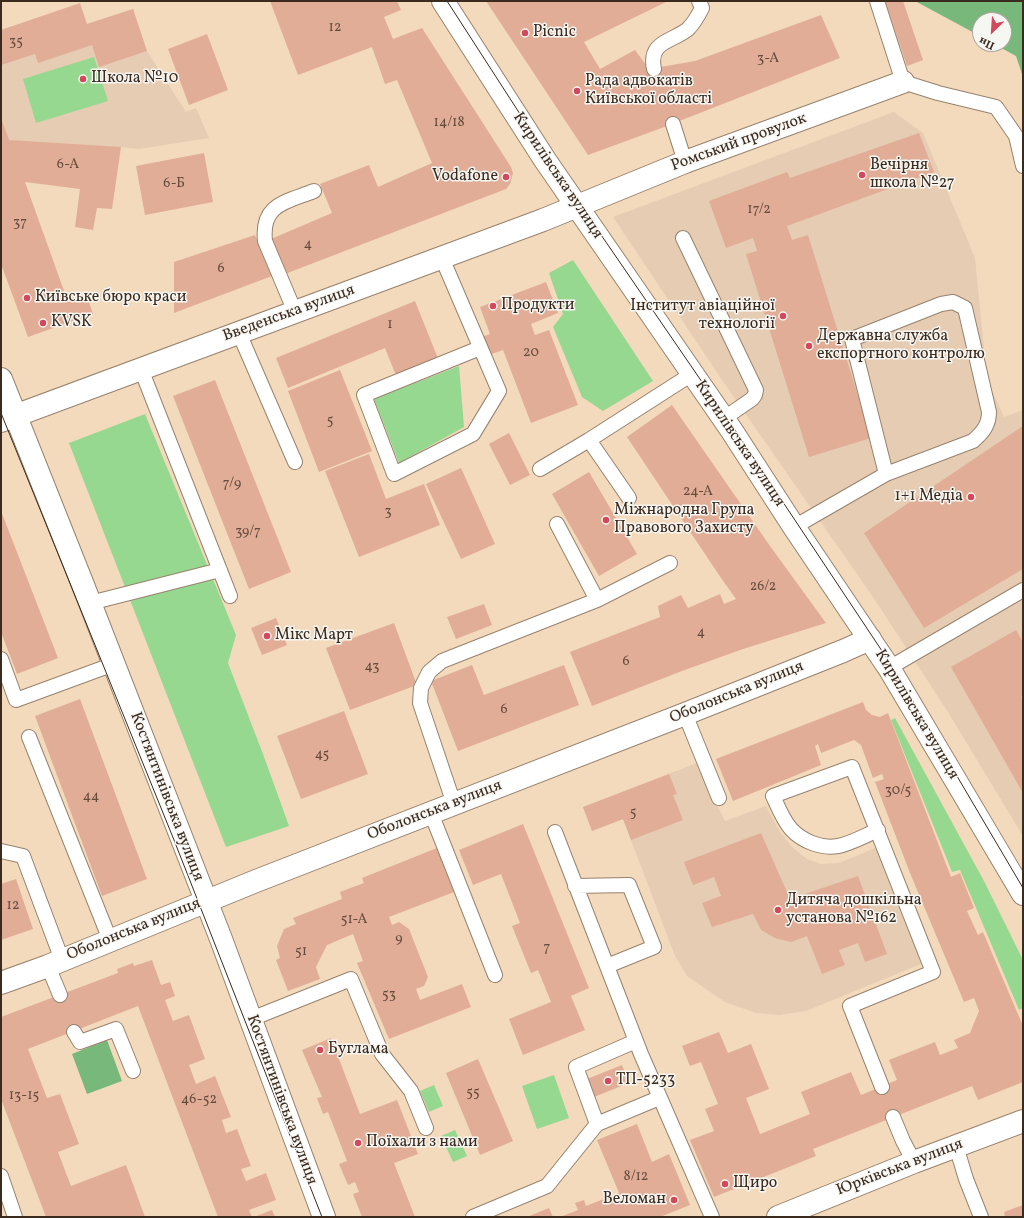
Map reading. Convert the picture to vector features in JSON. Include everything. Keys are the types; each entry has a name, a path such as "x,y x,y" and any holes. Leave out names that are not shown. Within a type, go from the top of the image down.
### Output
{"street":[{"name":"Кирилівська вулиця","path":"443,1 545,160 692,374 870,638 1023,894"},
{"name":"Ромський провулок","path":"577,207 685,162 903,82"},
{"name":"Введенська вулиця","path":"8,419 141,368 577,207"},
{"name":"Костянтинівська вулиця","path":"1,379 8,419 90,603 206,901 324,1217"},
{"name":"Оболонська вулиця","path":"1,983 55,963 206,901 685,714 843,651 870,638"},
{"name":"Юрківська вулиця","path":"778,1217 914,1162 1023,1121"}],"lane":[{"path":"654,68 652,60 658,47 669,38 687,29 696,20 702,8 699,1"},
{"path":"877,1 903,82 938,93 996,107 1016,136 1023,166"},
{"path":"672,124 685,162"},
{"path":"295,312 265,241 264,229 268,216 276,207 314,191"},
{"path":"683,238 756,390 752,399 723,420"},
{"path":"442,258 499,391 473,434 394,474 364,395 480,348"},
{"path":"794,527 886,474 973,441 983,432 989,420 989,412 965,308 953,302 941,304 852,339 886,474"},
{"path":"239,333 295,462"},
{"path":"141,368 230,596"},
{"path":"540,469 589,440 692,374"},
{"path":"589,440 629,498"},
{"path":"557,524 597,600"},
{"path":"454,804 420,704 421,688 429,672 442,661 597,600 670,563"},
{"path":"90,603 220,570"},
{"path":"889,668 1023,590"},
{"path":"1,659 16,700 114,664"},
{"path":"685,714 719,798"},
{"path":"29,737 110,940"},
{"path":"878,830 839,846 825,847 807,841 791,829 773,796 852,767 878,830 933,972 850,1006 882,1087"},
{"path":"431,813 495,975"},
{"path":"555,832 606,966 659,1098 712,1217"},
{"path":"1,851 23,856 55,963 60,995"},
{"path":"575,886 629,885 654,947 606,966"},
{"path":"251,1020 351,979 382,1054 411,1091 426,1128"},
{"path":"74,1032 80,1042 116,1029 133,1071"},
{"path":"597,1124 576,1067 636,1041"},
{"path":"473,1217 547,1186 597,1124 659,1098"},
{"path":"893,1117 902,1141 914,1162"},
{"path":"956,1146 966,1179 981,1217"},
{"path":"1,1176 15,1217"}],"shaded area":[{"name":"Школа №10","path":"133,9 147,51 186,112 196,108 209,138 139,149 121,147 1,147 1,30 25,23 87,24"},
{"path":"894,112 923,133 975,258 987,380 1004,417 1023,410 1023,836 948,712 875,600 720,377 613,217"},
{"name":"Дитяча дошкільна установа №162","path":"697,763 725,821 766,806 780,832 792,847 807,859 821,864 839,863 875,848 921,964 806,1011 779,1015 756,1013 725,1002 687,976 675,956 623,819 592,831 583,807"}],"green space":[{"path":"915,1 1023,1 1023,77 1016,56 1009,52 1012,52 1012,12 972,12 972,32"},
{"path":"94,57 108,101 36,123 23,79"},
{"path":"573,260 653,381 603,411 582,397 553,327 563,314 549,273"},
{"path":"459,366 464,427 399,463 374,399"},
{"path":"145,414 236,635 228,663 289,826 226,847 69,443"},
{"path":"895,718 984,881 1023,960 1023,1008 1019,1010 960,870 952,872 891,720"},
{"path":"107,1040 122,1081 87,1094 72,1054"},
{"path":"554,1075 569,1118 537,1129 522,1086"},
{"path":"434,1085 443,1106 429,1112 420,1091"},
{"path":"455,1130 467,1156 453,1162 441,1136"}],"building":[{"path":"270,1 397,1 401,10 384,17 393,39 422,28 511,167 513,173 510,184 506,189 285,274 271,239 332,213 320,184 369,165 378,187 432,163 397,80 385,84 372,47 298,75"},
{"path":"486,1 668,1 584,42 600,69 635,50 649,69 695,61 821,15 840,58 659,129 588,155"},
{"path":"885,1 903,1 923,60 907,66"},
{"path":"80,3 87,24 133,9 147,51 99,67 92,45 38,63 35,54 1,65 1,30"},
{"path":"207,34 228,90 189,105 168,49"},
{"path":"1,118 9,140 121,147 112,209 97,208 93,230 75,227 80,189 25,182 68,302 87,296 93,314 28,337 1,264"},
{"path":"919,133 934,172 787,226 792,240 808,235 871,438 809,457 746,254 757,251 753,238 726,248 709,201 787,172 790,178"},
{"path":"204,153 213,202 145,215 136,166"},
{"path":"255,235 272,276 174,313 174,262"},
{"path":"546,282 558,313 531,324 535,335 549,330 578,405 531,423 503,350 486,356 479,338 490,334 480,307"},
{"path":"415,301 439,361 397,378 385,348 288,388 276,358"},
{"path":"340,370 372,451 319,472 288,391"},
{"path":"215,380 291,572 249,589 173,396"},
{"path":"672,405 770,546 826,623 743,649 592,706 570,652 660,617 658,606 681,595 688,608 720,594 724,604 736,599 627,437"},
{"name":"1+1 Медіа","path":"1023,426 1023,569 924,628 864,533"},
{"path":"509,433 530,475 510,485 489,444"},
{"path":"369,454 386,499 424,484 440,525 359,557 325,471"},
{"path":"461,468 495,544 461,559 426,484"},
{"path":"589,472 637,554 599,576 552,494"},
{"path":"1,511 58,658 17,674 1,632"},
{"path":"484,604 492,625 456,639 447,617"},
{"path":"276,618 287,645 262,655 251,628"},
{"path":"394,623 417,685 350,710 326,648"},
{"path":"1016,630 1023,642 1023,696 1021,697 1023,701 1023,793 951,667"},
{"path":"472,665 484,695 564,665 579,705 458,751 431,681"},
{"path":"80,699 147,879 102,896 35,716"},
{"path":"863,702 866,710 872,715 880,717 888,713 951,877 960,873 974,908 967,911 978,935 983,932 1023,1026 1023,1082 978,1100 972,1086 813,1149 816,1156 714,1197 690,1140 714,1131 705,1109 718,1104 701,1062 690,1066 682,1046 719,1032 728,1053 751,1044 769,1089 746,1098 760,1134 810,1114 801,1092 851,1072 861,1095 897,1080 889,1060 935,1042 940,1055 958,1048 954,1040 970,1033 979,1011 974,998 964,1002 910,873 875,782 884,779 882,774 873,778 861,745 854,740 821,753 818,744 815,746 821,765 733,801 716,759"},
{"path":"344,711 368,774 301,799 277,736"},
{"path":"669,774 677,794 673,795 683,820 631,840 623,819 592,831 583,807"},
{"path":"523,824 589,988 571,996 585,1030 523,1055 509,1019 551,1002 538,970 531,973 512,926 520,923 501,874 473,885 459,850"},
{"path":"761,833 790,899 858,876 887,954 865,962 858,943 839,950 845,965 822,974 807,936 791,942 775,938 761,930 753,914 712,927 702,903 721,896 714,877 693,885 684,862"},
{"path":"437,848 454,892 389,917 392,925 399,922 409,929 428,977 424,986 416,989 420,1000 462,984 471,1007 389,1039 357,963 363,961 353,934 327,945 316,967 320,979 288,991 276,960 280,958 277,946 284,929 296,924 293,918 342,899 340,892 364,883 362,878"},
{"path":"16,879 33,929 1,940 1,884"},
{"path":"152,960 161,985 170,982 175,996 165,1000 173,1021 189,1015 205,1059 189,1065 196,1084 215,1076 231,1117 222,1120 226,1133 237,1129 251,1166 241,1169 246,1181 266,1173 276,1200 249,1210 252,1217 218,1217 138,1006 28,1049 47,1098 60,1094 79,1144 58,1152 71,1186 126,1165 145,1217 46,1217 1,1099 1,1017 118,973 117,969 133,963 134,966"},
{"path":"331,1038 360,1114 397,1100 418,1154 394,1163 415,1217 362,1217 353,1194 359,1192 355,1182 348,1185 339,1164 347,1161 328,1112 323,1114 317,1098 322,1097 302,1050"},
{"path":"478,1059 513,1141 480,1155 446,1073"},
{"name":"ТП-5233","path":"622,1065 629,1083 594,1097 587,1079"},
{"path":"637,1124 652,1162 669,1154 690,1205 660,1217 560,1217 578,1210 575,1203 584,1200 586,1206 619,1193 597,1140"},
{"path":"1023,1205 1023,1217 1005,1217 1004,1212"},
{"path":"549,1208 553,1217 527,1217"},
{"path":"272,1210 275,1217 254,1217"}],"tram line":[{"path":"447,1 551,162 735,430 892,666 1023,888"},
{"path":"1,413 174,840 322,1217"}],"place":[{"name":"Picnic","path":"525,33"},
{"name":"Школа №10","path":"83,79"},
{"name":"Рада адвокатів Київської області","path":"577,91"},
{"name":"Вечірня школа №27","path":"862,175"},
{"name":"Vodafone","path":"506,177"},
{"name":"Київське бюро краси","path":"27,298"},
{"name":"Продукти","path":"493,306"},
{"name":"Інститут авіаційної технології","path":"783,316"},
{"name":"KVSK","path":"43,323"},
{"name":"Державна служба експортного контролю","path":"809,346"},
{"name":"1+1 Медіа","path":"971,497"},
{"name":"Міжнародна Група Правового Захисту","path":"606,520"},
{"name":"Мікс Март","path":"267,636"},
{"name":"Дитяча дошкільна установа №162","path":"778,910"},
{"name":"Буглама","path":"320,1050"},
{"name":"ТП-5233","path":"608,1081"},
{"name":"Поїхали з нами","path":"358,1143"},
{"name":"Щиро","path":"725,1184"},
{"name":"Веломан","path":"674,1200"}]}
